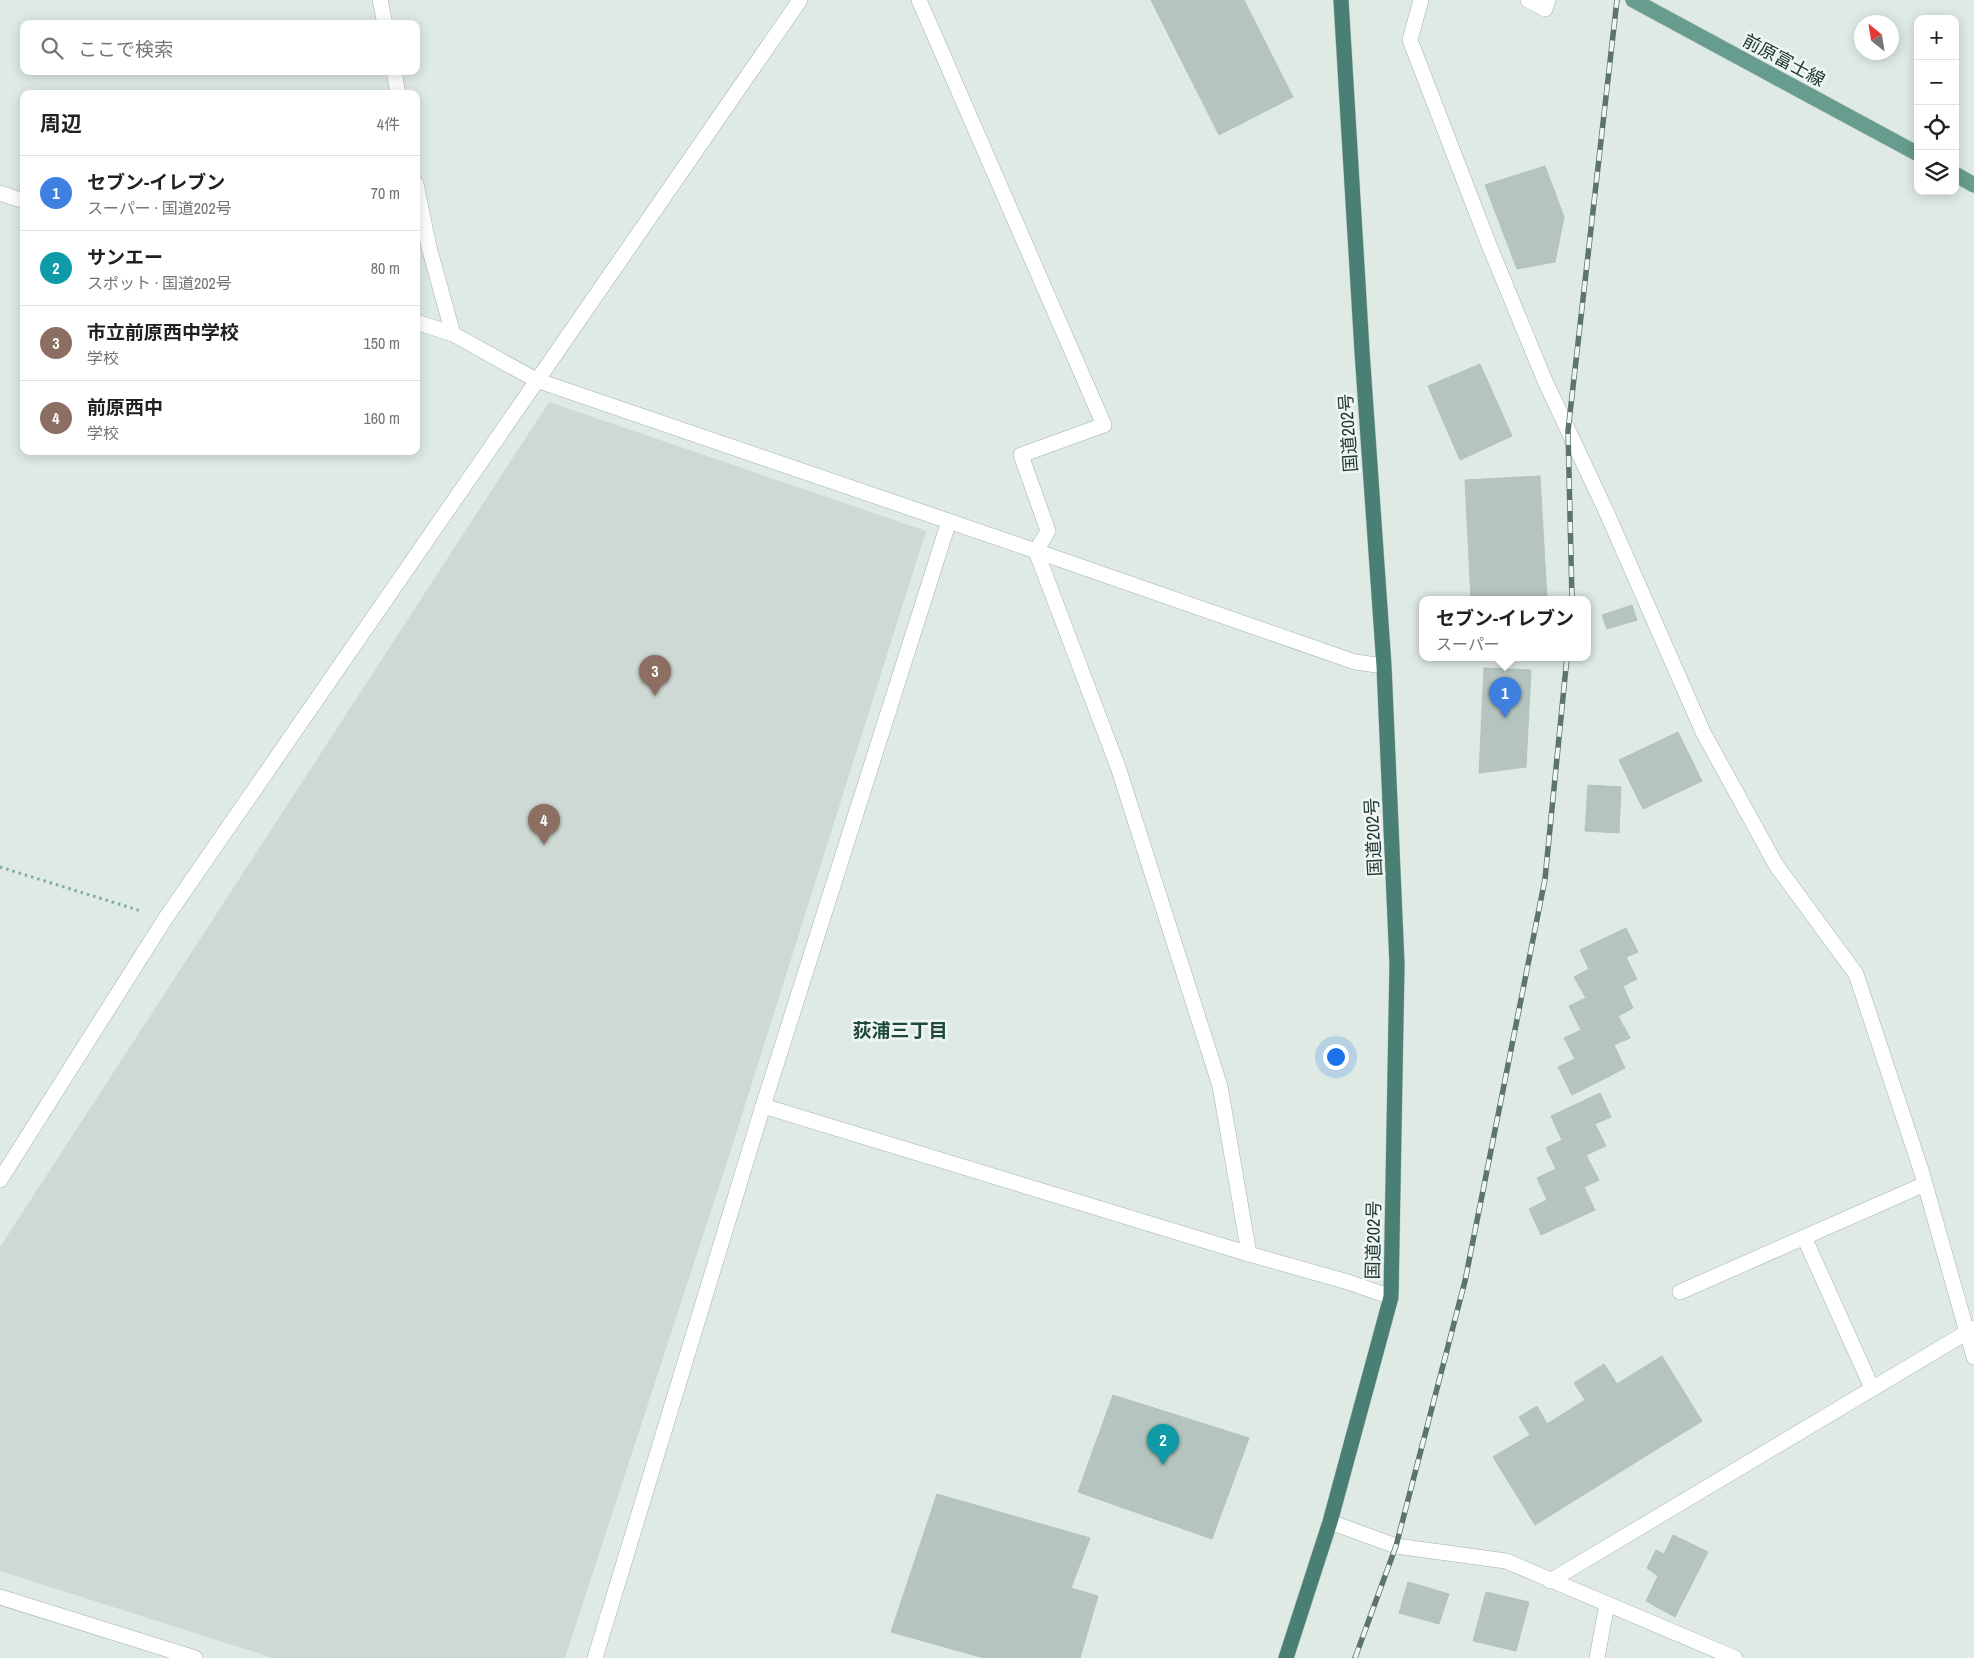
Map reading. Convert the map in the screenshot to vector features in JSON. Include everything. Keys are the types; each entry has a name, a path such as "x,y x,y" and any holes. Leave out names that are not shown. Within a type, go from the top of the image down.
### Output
{"highway":[{"name":"国道202号","path":"1286,1658 1330,1522 1391,1297 1397,964 1384,666 1362,352 1341,0"}],"main road":[{"name":"前原富士線","path":"1633,0 1914,152"},
{"path":"1959,176 1974,185"}],"street":[{"path":"380,0 384,20"},
{"path":"0,1180 165,919 800,0"},
{"path":"919,0 1104,425 1021,455 1048,531 1036,551"},
{"path":"1422,0 1410,40 1489,245 1545,381 1606,511 1703,732 1776,865 1856,974 1971,1329 1974,1357"},
{"path":"1528,0 1545,9 1548,0"},
{"path":"395,75 397,90"},
{"path":"0,193 20,200"},
{"path":"420,203 429,247 453,334"},
{"path":"420,323 453,334 536,380 1355,662 1384,666"},
{"path":"595,1658 763,1106 949,521"},
{"path":"1036,551 1118,767 1220,1086 1249,1254"},
{"path":"763,1106 1249,1254 1348,1282 1391,1297"},
{"path":"1680,1292 1925,1184"},
{"path":"1804,1237 1872,1388"},
{"path":"1550,1580 1971,1329"},
{"path":"1330,1522 1396,1546 1506,1561 1735,1658"},
{"path":"0,1597 195,1658"},
{"path":"1597,1658 1607,1604"}],"path":[{"path":"0,868 165,919"}],"shaded area":[{"path":"549,402 926,531 728,1159 565,1658 273,1658 0,1571 0,1247"}],"building":[{"path":"1151,0 1244,0 1293,97 1219,135"},
{"path":"1545,166 1564,217 1555,262 1517,269 1485,185"},
{"path":"1480,364 1512,436 1460,460 1428,386"},
{"path":"1540,476 1547,596 1471,596 1465,480"},
{"path":"1632,605 1637,620 1607,629 1602,615"},
{"path":"1484,668 1531,670 1526,767 1479,773"},
{"path":"1678,732 1702,781 1643,809 1619,760"},
{"path":"1588,785 1621,787 1619,833 1585,831"},
{"path":"1626,928 1638,952 1626,957 1637,979 1623,986 1633,1008 1618,1016 1630,1038 1614,1045 1625,1068 1572,1095 1558,1067 1575,1059 1564,1038 1581,1030 1569,1006 1586,998 1574,977 1589,969 1580,950"},
{"path":"1600,1093 1611,1117 1595,1124 1606,1146 1586,1155 1599,1180 1584,1187 1595,1210 1541,1235 1529,1209 1547,1200 1537,1178 1556,1169 1546,1148 1562,1140 1551,1116"},
{"path":"1662,1356 1702,1421 1535,1525 1493,1457 1530,1435 1519,1417 1537,1406 1547,1424 1585,1400 1574,1383 1604,1364 1617,1384"},
{"path":"1113,1395 1249,1438 1212,1539 1078,1492"},
{"path":"937,1494 1090,1538 1071,1588 1098,1596 1080,1658 984,1658 891,1632"},
{"path":"1673,1535 1708,1552 1675,1617 1646,1601 1658,1576 1647,1568 1656,1550 1664,1554"},
{"path":"1408,1582 1449,1594 1439,1624 1399,1613"},
{"path":"1486,1592 1529,1602 1516,1651 1473,1641"}],"railway":[{"path":"1572,596 1568,431 1617,0"},
{"path":"1355,1658 1396,1546 1465,1281 1545,879 1567,661"}],"place":[{"name":"市立前原西中学校","path":"655,696"},
{"name":"セブン-イレブン","path":"1505,718"},
{"name":"前原西中","path":"544,845"},
{"name":"サンエー","path":"1163,1465"}],"district":[{"name":"荻浦三丁目","path":"900,1030"}]}
